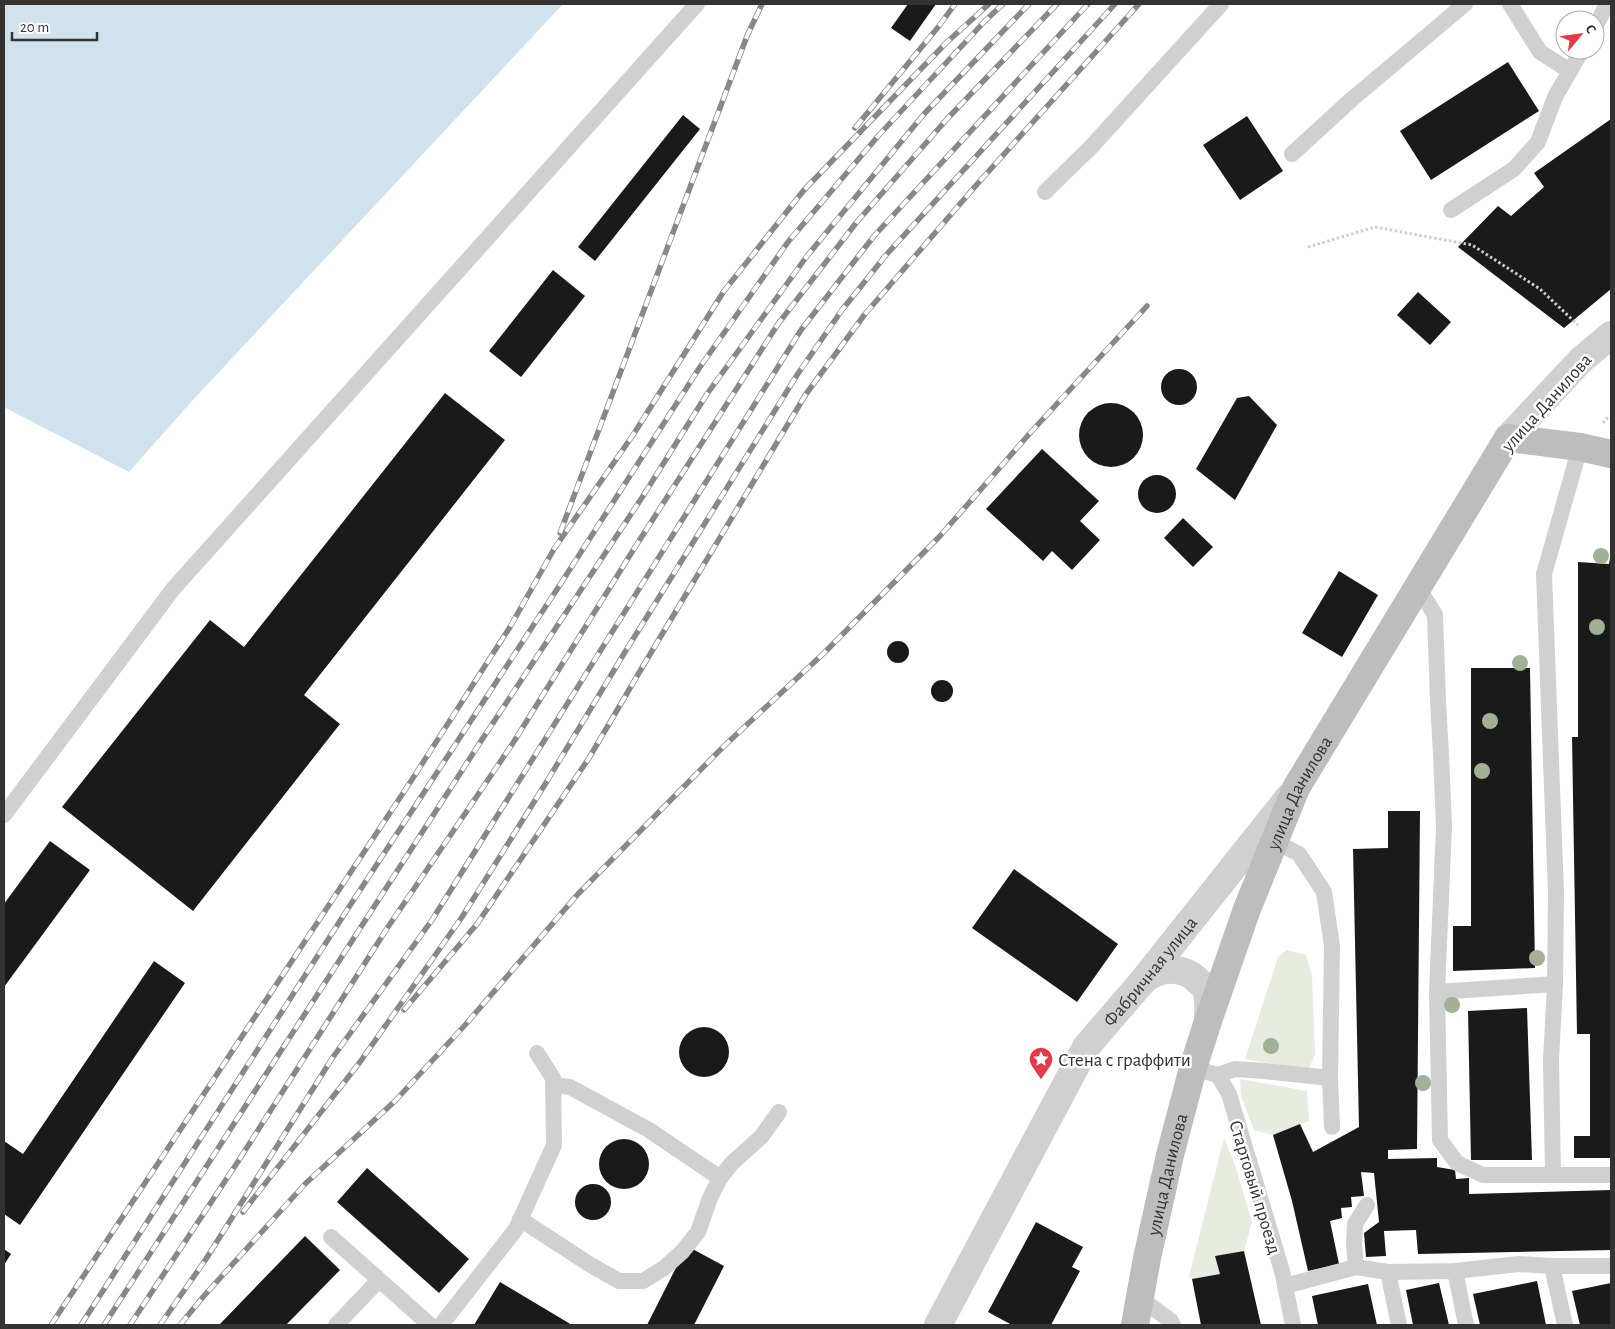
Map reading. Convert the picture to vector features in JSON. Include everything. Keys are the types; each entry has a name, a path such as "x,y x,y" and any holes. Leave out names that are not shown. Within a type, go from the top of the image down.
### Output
{"street":[{"name":"улица Данилова","path":"1135,1325 1147,1258 1170,1155 1206,1072 1208,1021 1247,908 1296,788 1508,438 1581,360 1611,335"},
{"path":"1508,438 1580,447 1611,454"},
{"name":"Фабричная улица","path":"938,1325 1086,1047 1142,982 1296,788"},
{"path":"1142,982 1156,972 1166,970 1177,970 1191,975 1203,985 1207,992 1208,1021"}],"lane":[{"path":"4,814 173,590 697,4"},
{"path":"1045,192 1092,146 1221,4"},
{"path":"1292,154 1351,100 1465,4"},
{"path":"1510,4 1540,52 1570,71"},
{"path":"1451,210 1514,169 1538,142 1555,96 1576,60"},
{"path":"1553,1175 1551,1060 1555,984 1555,883 1544,574 1580,447"},
{"path":"1418,587 1435,615 1444,826 1437,992 1440,1140 1457,1163 1483,1175 1611,1175"},
{"path":"1274,841 1299,854 1324,892 1332,946 1330,1078 1332,1127"},
{"path":"1437,992 1555,984"},
{"path":"441,1325 516,1229 554,1145 553,1078 537,1053"},
{"path":"1206,1072 1235,1069 1330,1078"},
{"name":"Стартовый проезд","path":"1206,1072 1228,1094 1285,1286 1293,1325"},
{"path":"554,1085 570,1087 649,1130 720,1178"},
{"path":"520,1219 589,1264 619,1281 643,1281 664,1268 682,1252 698,1232 710,1198 720,1178 732,1163 760,1137 779,1112"},
{"path":"1356,1267 1355,1224 1366,1205"},
{"path":"331,1238 430,1325"},
{"path":"1285,1286 1356,1267 1388,1272 1455,1271 1518,1264 1611,1266"},
{"path":"1552,1266 1565,1325"},
{"path":"1455,1271 1466,1325"},
{"path":"1388,1272 1399,1325"},
{"path":"336,1325 379,1280"},
{"path":"1140,1298 1173,1325"}],"path":[{"path":"1308,247 1375,227 1472,245 1540,289 1581,327"}],"shaded area":[{"path":"1287,950 1306,955 1312,976 1315,1055 1308,1070 1245,1059 1278,957"},
{"path":"1240,1079 1307,1091 1309,1121 1273,1135 1254,1130 1241,1096"},
{"path":"1224,1138 1236,1168 1252,1222 1244,1251 1216,1256 1220,1274 1192,1279 1189,1277"}],"water":[{"path":"4,4 563,4 191,402 129,472 4,407"}],"building":[{"path":"908,4 936,4 910,41 891,28"},
{"path":"1508,62 1539,111 1431,180 1400,131"},
{"path":"683,115 700,129 595,261 578,247"},
{"path":"1247,116 1283,171 1240,200 1203,145"},
{"path":"1611,119 1611,289 1564,328 1458,247 1498,206 1511,216 1544,187 1534,173"},
{"path":"553,270 585,296 521,377 489,351"},
{"path":"1418,292 1451,322 1430,345 1397,315"},
{"path":"1179,369 1186,370 1192,374 1196,380 1196,394 1192,400 1186,404 1179,405 1172,404 1166,400 1162,394 1161,387 1162,380 1166,374 1172,370"},
{"path":"445,393 505,440 304,695 340,724 193,911 62,807 210,620 244,647"},
{"path":"1249,396 1277,425 1235,500 1196,469 1237,398"},
{"path":"1105,403 1117,403 1134,412 1141,423 1143,435 1141,447 1134,458 1117,467 1105,467 1093,462 1084,453 1079,441 1079,429 1084,417 1093,408"},
{"path":"1042,449 1099,501 1080,521 1100,540 1072,570 1052,551 1043,561 986,509"},
{"path":"1157,475 1171,480 1176,494 1171,508 1157,513 1143,508 1138,494 1143,480"},
{"path":"1183,518 1213,547 1193,567 1164,538"},
{"path":"1610,558 1611,1158 1574,1158 1574,1136 1590,1136 1590,1034 1577,1034 1572,737 1578,737 1578,562 1609,564"},
{"path":"1339,571 1378,595 1342,657 1302,633"},
{"path":"898,641 906,644 909,652 906,660 898,663 890,660 887,652 890,644"},
{"path":"1471,668 1530,668 1535,968 1453,971 1453,926 1471,926"},
{"path":"942,680 950,683 953,691 950,699 942,702 934,699 931,691 934,683"},
{"path":"1388,811 1420,811 1417,1149 1388,1150 1388,1159 1437,1158 1437,1167 1455,1170 1456,1179 1469,1178 1469,1194 1611,1190 1611,1250 1418,1254 1416,1230 1384,1231 1386,1256 1366,1257 1364,1233 1379,1222 1374,1173 1361,1172 1364,1196 1351,1197 1352,1207 1341,1208 1342,1218 1330,1221 1339,1264 1308,1271 1292,1201 1273,1135 1300,1124 1313,1152 1359,1127 1353,849 1388,848"},
{"path":"50,841 90,870 4,987 4,904"},
{"path":"1014,869 1118,944 1077,1002 972,928"},
{"path":"154,961 185,983 20,1225 4,1214 4,1141 23,1154"},
{"path":"1527,1008 1532,1160 1471,1160 1468,1011"},
{"path":"699,1027 709,1027 722,1034 729,1047 729,1057 722,1070 709,1077 699,1077 690,1073 683,1066 679,1057 679,1047 683,1038 690,1031"},
{"path":"624,1139 634,1141 642,1146 647,1154 649,1164 647,1174 642,1182 634,1187 624,1189 614,1187 606,1182 601,1174 599,1164 601,1154 606,1146 614,1141"},
{"path":"367,1168 469,1259 439,1293 337,1202"},
{"path":"593,1184 600,1185 606,1189 610,1195 610,1209 606,1215 600,1219 593,1220 586,1219 580,1215 576,1209 575,1202 576,1195 580,1189 586,1185"},
{"path":"1036,1222 1083,1247 1072,1267 1080,1271 1051,1325 1012,1325 988,1312"},
{"path":"305,1236 340,1270 286,1325 219,1325"},
{"path":"687,1246 724,1266 694,1325 647,1325"},
{"path":"4,1249 11,1254 4,1265"},
{"path":"1244,1251 1261,1325 1201,1325 1192,1279 1220,1274 1215,1256"},
{"path":"1537,1281 1546,1325 1480,1325 1473,1294"},
{"path":"500,1282 572,1325 474,1325"},
{"path":"1439,1283 1449,1325 1413,1325 1406,1290"},
{"path":"1611,1283 1611,1325 1580,1325 1572,1291"},
{"path":"1368,1284 1377,1325 1318,1325 1312,1296"}],"railway":[{"path":"560,533 747,36 762,4"},
{"path":"855,128 955,4"},
{"path":"51,1325 413,778 510,627 554,549 633,435 724,291 804,190 946,43 989,4"},
{"path":"81,1325 347,910 700,367 788,242 879,135 1003,4"},
{"path":"104,1325 483,738 643,496 707,394 807,256 924,114 1029,4"},
{"path":"130,1325 237,1163 388,927 513,743 632,552 778,324 856,223 947,119 1057,4"},
{"path":"160,1325 206,1259 333,1057 432,920 801,330 874,236 1088,4"},
{"path":"243,1212 360,1062 462,917 797,375 842,310 886,255 1115,4"},
{"path":"404,1010 477,924 589,758 806,394 865,314 979,182 1139,4"},
{"path":"180,1325 305,1184 395,1101 466,1024 578,894 723,747 824,653 940,536 1031,432 1147,306"}],"place":[{"name":"Стена с граффити","path":"1041,1080"}]}
